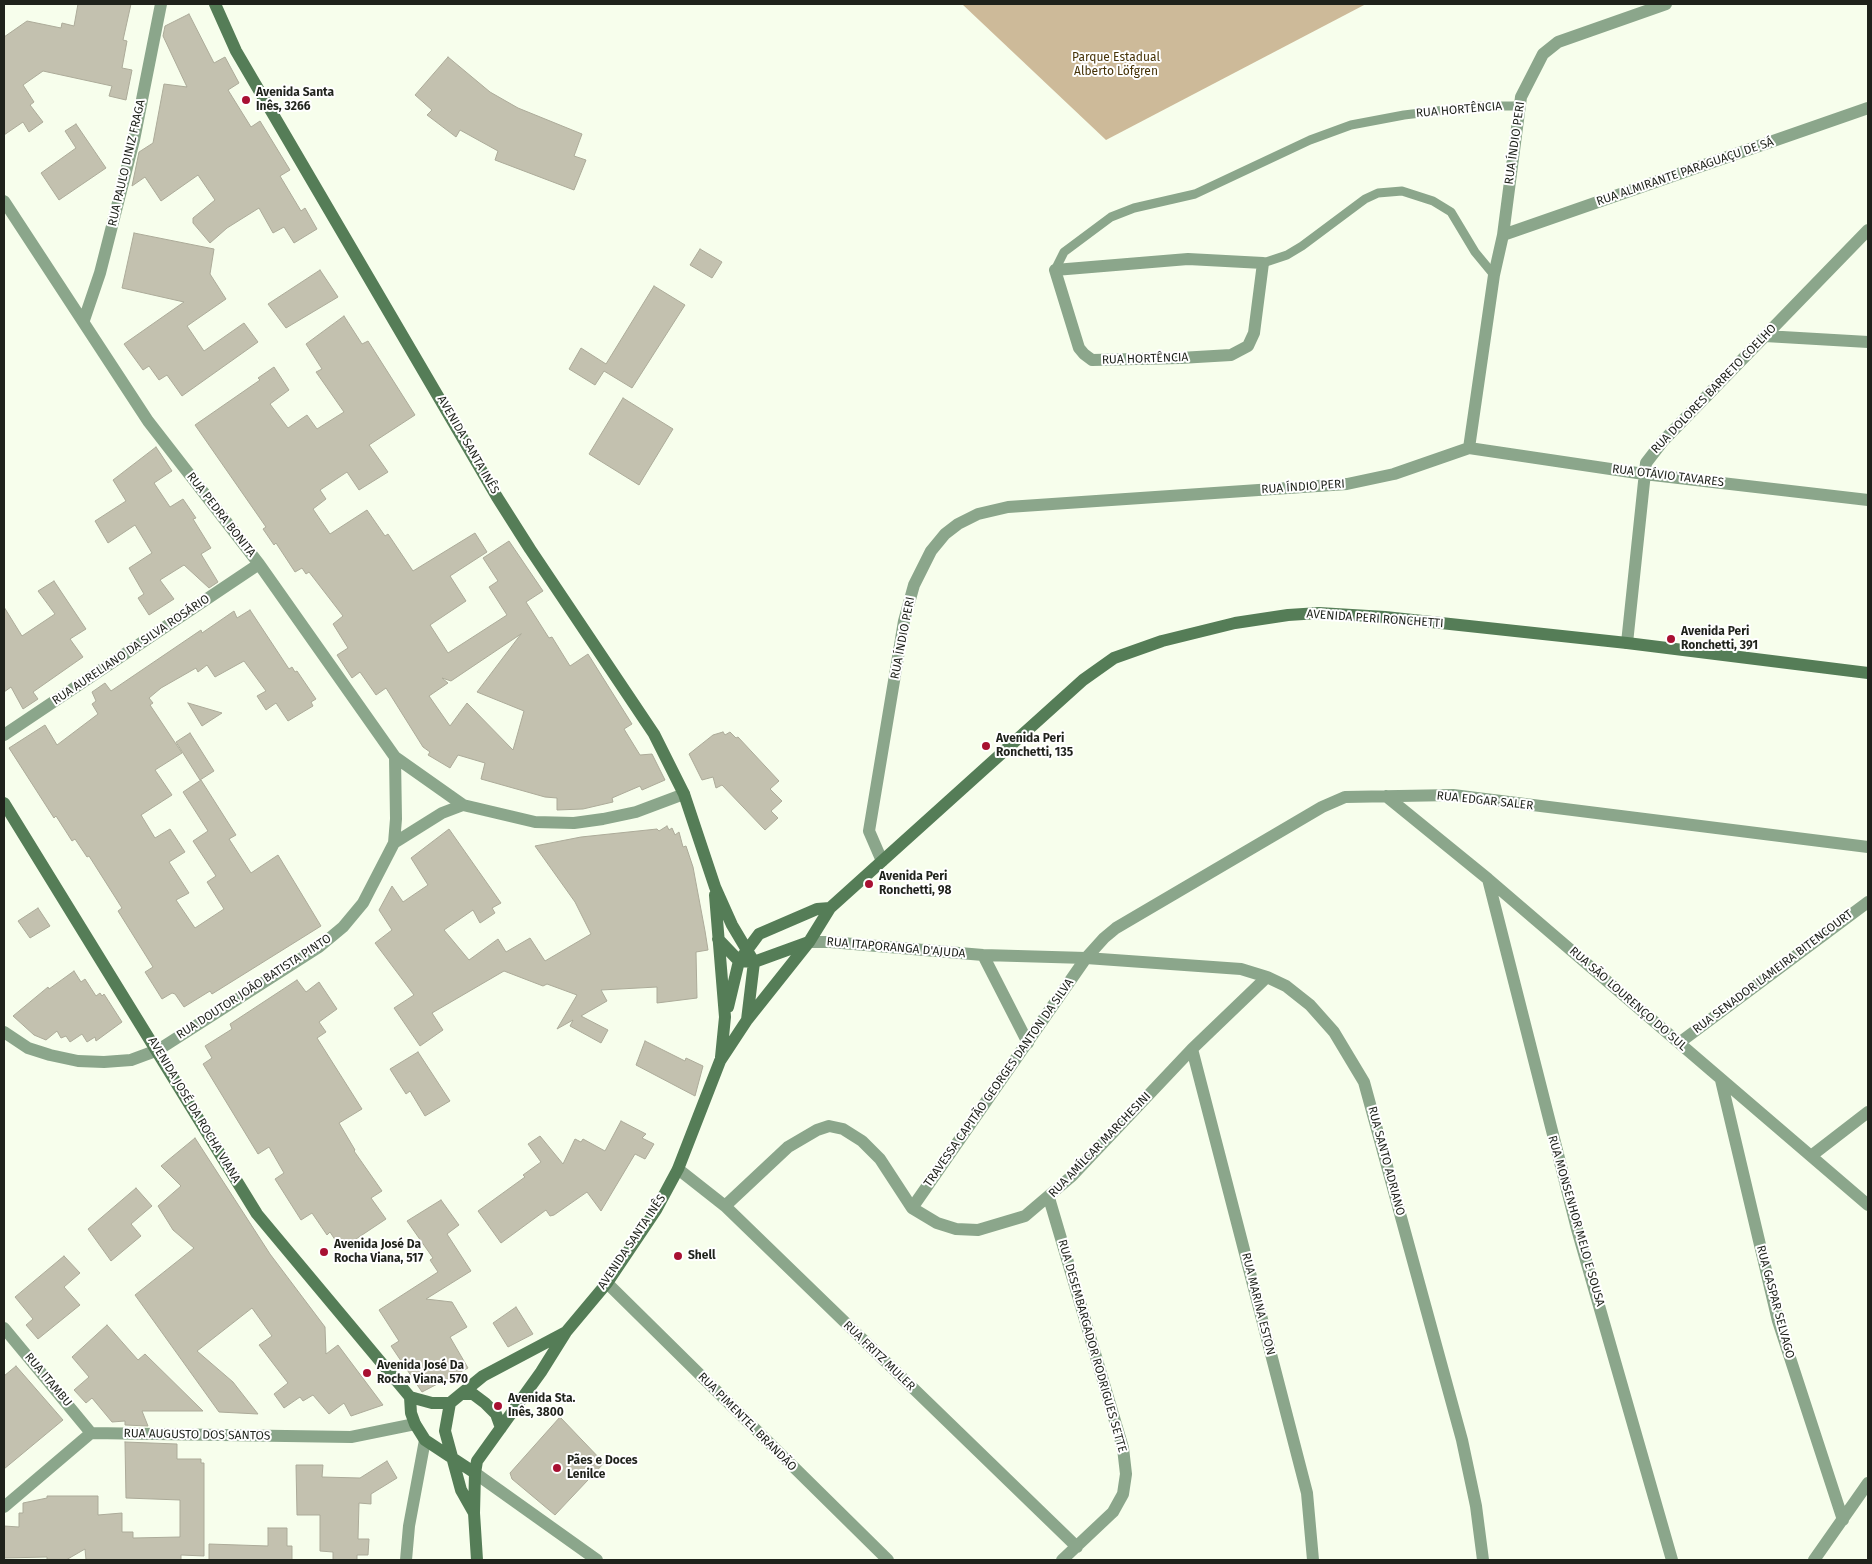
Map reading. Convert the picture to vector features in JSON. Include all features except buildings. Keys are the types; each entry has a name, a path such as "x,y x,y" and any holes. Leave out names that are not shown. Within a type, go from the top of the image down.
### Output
{"main road":[{"name":"AVENIDA SANTA INÊS","path":"215,4 236,51 497,497 534,556 638,707 654,734 684,794 715,887 732,926 751,956 747,1020 720,1061 678,1168 656,1210 607,1283 566,1332 541,1372 477,1461 474,1513 477,1560"},
{"name":"AVENIDA PERI RONCHETTI","path":"830,908 1083,680 1114,658 1162,641 1235,623 1288,615 1318,613 1385,617 1627,643 1868,673"},
{"name":"AVENIDA JOSÉ DA ROCHA VIANA","path":"4,803 158,1050 257,1214 410,1397"},
{"name":"AVENIDA SANTA INÊS","path":"715,887 725,1017 720,1061"},
{"path":"747,1020 809,942 830,908"},
{"path":"751,956 759,934 817,909 830,908"},
{"path":"718,939 738,961"},
{"path":"738,961 809,942"},
{"path":"725,1017 738,961"},
{"name":"AVENIDA SANTA INÊS","path":"474,1513 461,1490 445,1431 450,1403 484,1376 566,1332"},
{"path":"462,1394 474,1394 485,1403 496,1414 501,1428"},
{"path":"450,1403 432,1403 410,1397 411,1413 415,1424 425,1440 475,1473"}],"street":[{"name":"RUA PAULO DINIZ FRAGA","path":"84,320 100,273 134,140 161,4"},
{"name":"RUA ÍNDIO PERI","path":"882,861 870,831 904,621 914,585 931,551 945,534 958,524 978,514 1008,508 1346,484 1394,474 1469,448 1494,275 1503,235 1520,97 1543,54 1558,42 1666,4"},
{"name":"RUA ALMIRANTE PARAGUAÇU DE SÁ","path":"1503,235 1868,108"},
{"name":"RUA PEDRA BONITA","path":"4,201 84,320 148,421 259,564 395,757 463,805"},
{"name":"RUA DOLORES BARRETO COELHO","path":"1627,643 1644,474 1648,459 1662,441 1868,230"},
{"path":"1055,270 1188,259 1263,263"},
{"name":"RUA HORTÊNCIA","path":"1055,270 1079,348 1092,360 1180,358 1231,355 1248,346 1254,334 1263,263"},
{"path":"1765,336 1868,342"},
{"name":"RUA OTÁVIO TAVARES","path":"1469,448 1644,474 1868,500"},
{"name":"RUA AURELIANO DA SILVA ROSÁRIO","path":"4,736 259,564"},
{"path":"394,843 396,819 395,757"},
{"path":"394,843 442,813 463,805 535,822 574,823 636,812 684,794"},
{"name":"RUA EDGAR SALER","path":"1086,958 1116,928 1322,807 1345,797 1453,795 1868,846"},
{"name":"RUA SÃO LOURENÇO DO SUL","path":"1386,796 1488,879 1868,1205"},
{"name":"RUA DOUTOR JOÃO BATISTA PINTO","path":"4,1032 28,1048 78,1061 131,1060 158,1050 318,946 343,927 363,904 394,843"},
{"name":"RUA MONSENHOR MELO E SOUSA","path":"1488,879 1576,1229 1672,1560"},
{"name":"RUA SENADOR LAMEIRA BITENCOURT","path":"1679,1042 1868,902"},
{"name":"RUA ITAPORANGA D'AJUDA","path":"809,942 830,942 983,955 1086,958"},
{"path":"983,955 1028,1043"},
{"name":"RUA SANTO ADRIANO","path":"1086,958 1196,964 1241,969 1267,977 1286,986 1310,1005 1334,1032 1364,1082 1462,1440 1476,1506 1483,1560"},
{"name":"TRAVESSA CAPITÃO GEORGES DANTON DA SILVA","path":"912,1208 1086,958"},
{"name":"RUA AMÍLCAR MARCHESINI","path":"725,1206 788,1147 817,1130 829,1126 843,1129 862,1141 880,1159 912,1208 937,1223 956,1229 978,1230 1026,1216 1049,1198 1192,1049 1267,977"},
{"name":"RUA MARINA ESTON","path":"1192,1049 1307,1493 1313,1560"},
{"name":"RUA GASPAR SELVAGO","path":"1721,1080 1778,1321 1843,1520"},
{"path":"1811,1156 1868,1112"},
{"name":"RUA FRITZ MULER","path":"678,1168 725,1206 1077,1547"},
{"name":"RUA DESEMBARGADOR RODRIGUES SETTE","path":"1049,1198 1123,1448 1126,1474 1123,1494 1113,1512 1062,1560"},
{"name":"RUA PIMENTEL BRANDÃO","path":"607,1283 888,1560"},
{"name":"RUA ITAMBU","path":"4,1328 91,1433"},
{"name":"RUA AUGUSTO DOS SANTOS","path":"91,1433 343,1438 415,1424"},
{"path":"4,1507 91,1433"},
{"path":"406,1560 409,1526 425,1440"},
{"path":"475,1473 597,1560"},
{"path":"1814,1560 1868,1483"}],"lane":[{"name":"RUA HORTÊNCIA","path":"1055,270 1064,252 1111,217 1134,208 1195,194 1310,140 1351,125 1404,115 1478,106 1519,106"},
{"path":"1263,263 1287,255 1302,246 1365,199 1378,193 1402,191 1433,201 1451,212 1475,252 1494,275"}],"green space":[{"name":"Parque Estadual Alberto Löfgren","path":"962,4 1366,4 1106,140"}],"place":[{"name":"Avenida Santa Inês, 3266","path":"246,100"},
{"name":"Avenida Peri Ronchetti, 391","path":"1671,639"},
{"name":"Avenida Peri Ronchetti, 135","path":"986,746"},
{"name":"Avenida Peri Ronchetti, 98","path":"869,884"},
{"name":"Avenida José Da Rocha Viana, 517","path":"324,1252"},
{"name":"Shell","path":"678,1256"},
{"name":"Avenida José Da Rocha Viana, 570","path":"367,1373"},
{"name":"Avenida Sta. Inês, 3800","path":"498,1406"},
{"name":"Pães e Doces Lenilce","path":"557,1468"}]}
